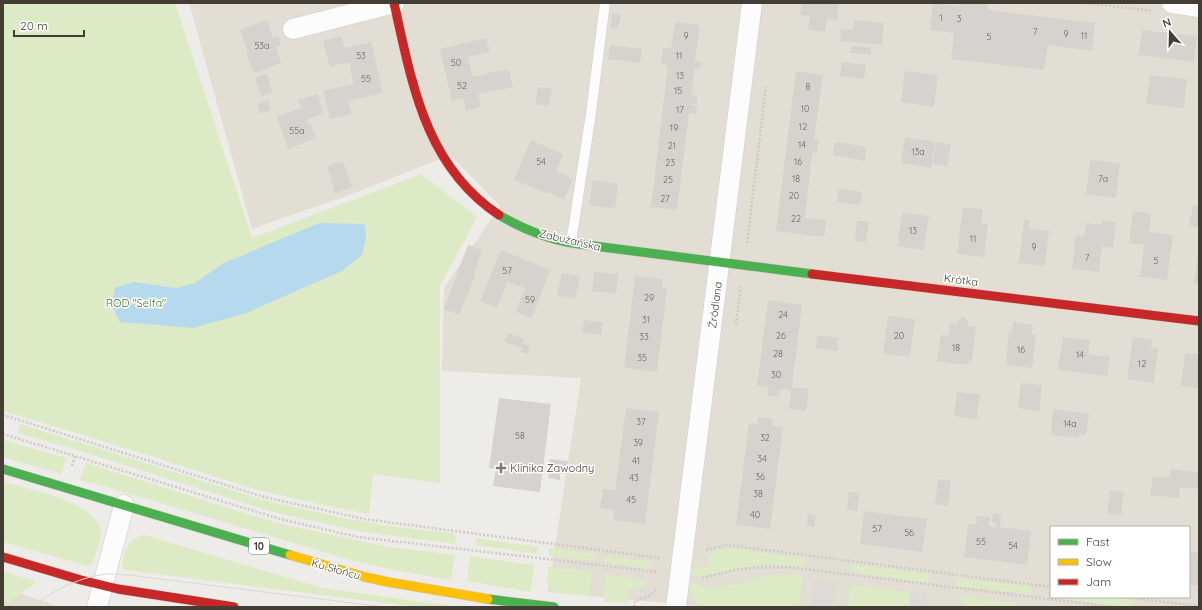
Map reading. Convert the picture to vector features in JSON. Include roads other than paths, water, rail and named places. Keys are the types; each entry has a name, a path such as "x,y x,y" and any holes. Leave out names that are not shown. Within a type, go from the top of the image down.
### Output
{"street":[{"name":"Zabużańska","path":"293,29 394,3 414,88 424,122 436,149 448,167 467,189 494,212 528,230 571,243 720,263"},
{"name":"Źródlana","path":"676,607 674,570 720,263 752,3"},
{"path":"1166,8 1199,7"},
{"name":"Krótka","path":"720,263 1199,321"},
{"name":"Ku Słońcu","path":"3,469 365,577 437,591 554,607"},
{"path":"97,607 124,505"},
{"path":"3,557 103,586 132,592 234,607"}],"lane":[{"path":"571,243 591,113 605,3"}],"water":[{"path":"319,223 365,224 366,237 362,255 342,271 246,313 193,328 120,322 112,306 115,288 134,282 176,288 195,283 224,263"}],"tram line":[{"path":"32,607 49,595 68,585 89,577 109,574 137,576 385,607"}],"place":[{"name":"Klinika Zawodny","path":"501,468"}],"park label":[{"name":"ROD \"Selfa\"","path":"136,303"}]}
